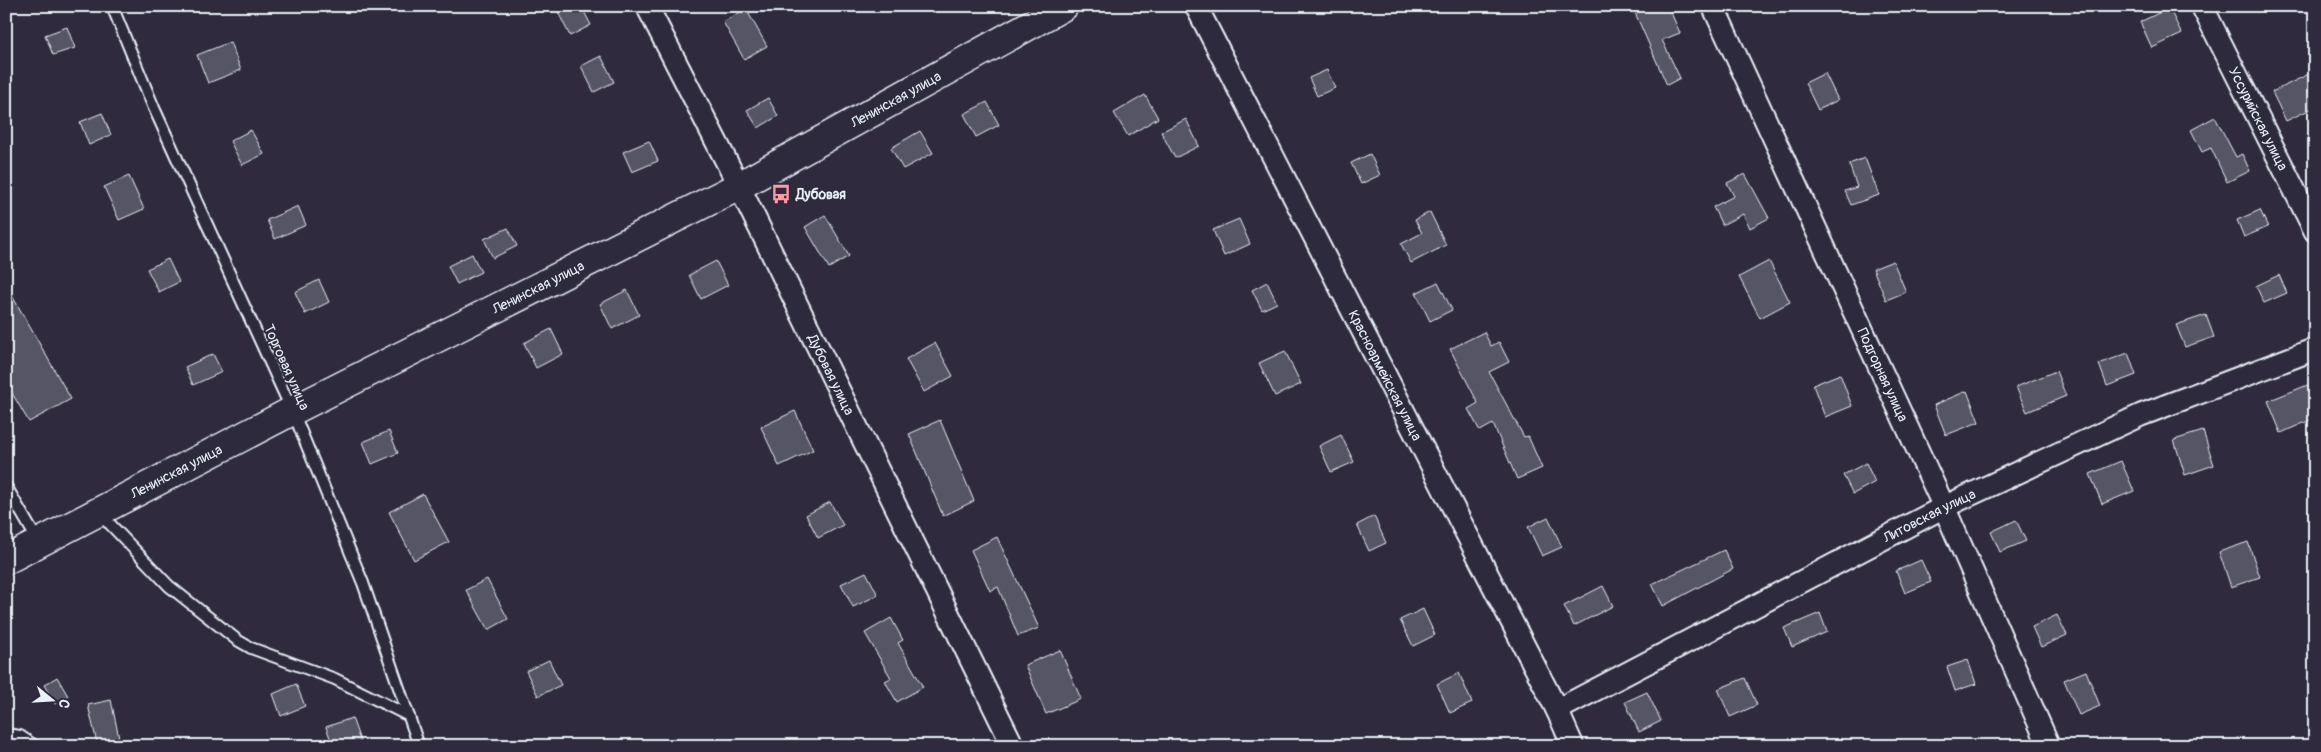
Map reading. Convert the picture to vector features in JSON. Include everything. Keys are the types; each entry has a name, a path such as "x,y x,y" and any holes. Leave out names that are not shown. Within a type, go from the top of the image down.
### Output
{"main road":[{"name":"Ленинская улица","path":"6,560 292,412 739,186 1064,6"}],"street":[{"name":"Дубовая улица","path":"647,6 739,186 1013,746"},
{"name":"Красноармейская улица","path":"1196,6 1557,710 1573,746"},
{"name":"Подгорная улица","path":"1713,6 1944,507 2048,746"},
{"name":"Уссурийская улица","path":"2202,6 2315,231"},
{"name":"Литовская улица","path":"1557,710 1944,507 2141,415 2315,349"}],"lane":[{"name":"Торговая улица","path":"112,6 154,108 292,412 363,583 419,746"},
{"path":"6,486 11,504 40,544"},
{"path":"94,514 110,524 169,586 237,640 252,648 335,679 409,716"},
{"path":"6,734 20,736 35,746"}],"building":[{"path":"555,6 581,6 591,25 570,36"},
{"path":"1632,6 1668,6 1680,33 1662,40 1680,78 1667,85"},
{"path":"2169,8 2182,34 2152,48 2140,22"},
{"path":"746,9 767,46 744,59 723,22"},
{"path":"67,27 75,48 53,55 45,35"},
{"path":"230,42 241,70 208,83 197,55"},
{"path":"601,56 614,82 594,92 581,66"},
{"path":"1327,70 1335,88 1317,96 1309,78"},
{"path":"2315,71 2315,107 2286,121 2272,92"},
{"path":"1825,73 1838,100 1818,110 1805,83"},
{"path":"1145,95 1158,118 1128,136 1114,113"},
{"path":"768,98 778,116 758,128 747,110"},
{"path":"987,102 999,125 976,137 964,114"},
{"path":"102,113 111,135 89,145 80,122"},
{"path":"2215,117 2236,157 2242,154 2250,171 2227,182 2211,148 2202,152 2191,130"},
{"path":"1186,119 1199,146 1175,158 1161,132"},
{"path":"251,130 264,154 242,165 230,141"},
{"path":"920,131 933,153 903,169 891,148"},
{"path":"649,141 658,161 632,172 623,152"},
{"path":"1370,154 1380,175 1361,184 1351,163"},
{"path":"1865,158 1879,195 1851,205 1845,191 1857,187 1849,164"},
{"path":"1745,174 1769,218 1750,228 1743,214 1722,225 1713,207 1734,196 1727,183"},
{"path":"129,176 144,209 119,220 104,187"},
{"path":"298,206 306,225 275,239 267,220"},
{"path":"2260,210 2268,227 2244,237 2237,220"},
{"path":"1430,212 1446,245 1411,263 1401,244 1422,233 1415,220"},
{"path":"825,215 849,256 829,268 805,227"},
{"path":"1239,219 1250,244 1224,256 1213,230"},
{"path":"508,228 517,246 493,258 484,239"},
{"path":"472,254 481,272 457,284 448,266"},
{"path":"168,259 179,282 159,292 147,269"},
{"path":"716,261 728,285 701,299 689,275"},
{"path":"1769,261 1790,302 1760,318 1739,277"},
{"path":"1893,261 1906,292 1886,300 1873,269"},
{"path":"2279,275 2287,293 2264,303 2256,286"},
{"path":"319,280 329,302 305,314 295,292"},
{"path":"1267,282 1277,303 1262,310 1252,290"},
{"path":"1438,282 1452,310 1430,321 1416,293"},
{"path":"6,285 71,399 29,422 6,383"},
{"path":"627,290 639,315 612,329 600,304"},
{"path":"2206,315 2214,337 2185,347 2176,325"},
{"path":"551,329 563,354 536,368 524,343"},
{"path":"1484,332 1491,346 1499,342 1509,362 1489,372 1524,437 1528,436 1542,468 1517,479 1493,424 1480,431 1468,409 1478,403 1450,349"},
{"path":"935,343 953,376 924,392 906,359"},
{"path":"1285,351 1301,384 1275,396 1259,363"},
{"path":"2128,353 2136,375 2107,386 2099,364"},
{"path":"213,354 222,372 193,385 185,367"},
{"path":"2056,371 2066,396 2027,412 2016,387"},
{"path":"1840,374 1852,406 1825,417 1813,385"},
{"path":"2310,384 2315,395 2315,418 2281,433 2268,401"},
{"path":"1967,391 1979,422 1946,435 1934,405"},
{"path":"795,411 813,450 779,466 761,427"},
{"path":"940,420 974,501 943,516 909,434"},
{"path":"389,431 398,453 372,464 363,442"},
{"path":"2203,431 2214,465 2185,475 2174,440"},
{"path":"1341,435 1354,462 1331,472 1319,446"},
{"path":"2121,461 2134,491 2102,504 2090,474"},
{"path":"1866,463 1875,482 1853,494 1843,475"},
{"path":"423,494 449,542 414,560 389,512"},
{"path":"830,502 843,525 818,538 806,515"},
{"path":"1374,516 1386,543 1369,551 1357,525"},
{"path":"1548,517 1562,547 1542,556 1528,527"},
{"path":"2016,520 2026,541 2000,552 1991,532"},
{"path":"997,537 1039,628 1018,636 998,587 990,591 971,550"},
{"path":"2248,542 2260,577 2231,587 2219,552"},
{"path":"1724,550 1733,569 1663,606 1652,584"},
{"path":"1921,560 1931,582 1905,593 1896,571"},
{"path":"866,572 878,595 853,607 841,584"},
{"path":"487,579 508,619 488,630 466,590"},
{"path":"1603,586 1613,606 1574,626 1564,606"},
{"path":"1423,609 1435,635 1413,646 1400,620"},
{"path":"1820,613 1827,632 1792,647 1784,628"},
{"path":"2057,615 2067,635 2041,647 2032,627"},
{"path":"891,618 903,640 898,643 923,687 897,702 885,681 891,678 865,633"},
{"path":"1060,650 1081,699 1046,714 1025,665"},
{"path":"549,660 561,685 538,696 526,671"},
{"path":"1968,660 1976,684 1955,691 1947,667"},
{"path":"2086,671 2100,706 2079,715 2064,680"},
{"path":"1459,673 1472,703 1450,713 1437,684"},
{"path":"57,677 68,696 55,704 44,685"},
{"path":"1745,678 1757,705 1730,717 1718,689"},
{"path":"296,684 305,706 281,716 273,694"},
{"path":"1647,692 1661,721 1639,732 1625,702"},
{"path":"111,700 119,738 97,743 88,705"},
{"path":"352,718 362,746 333,746 326,727"}],"place":[{"name":"Дубовая","path":"781,194"}]}
